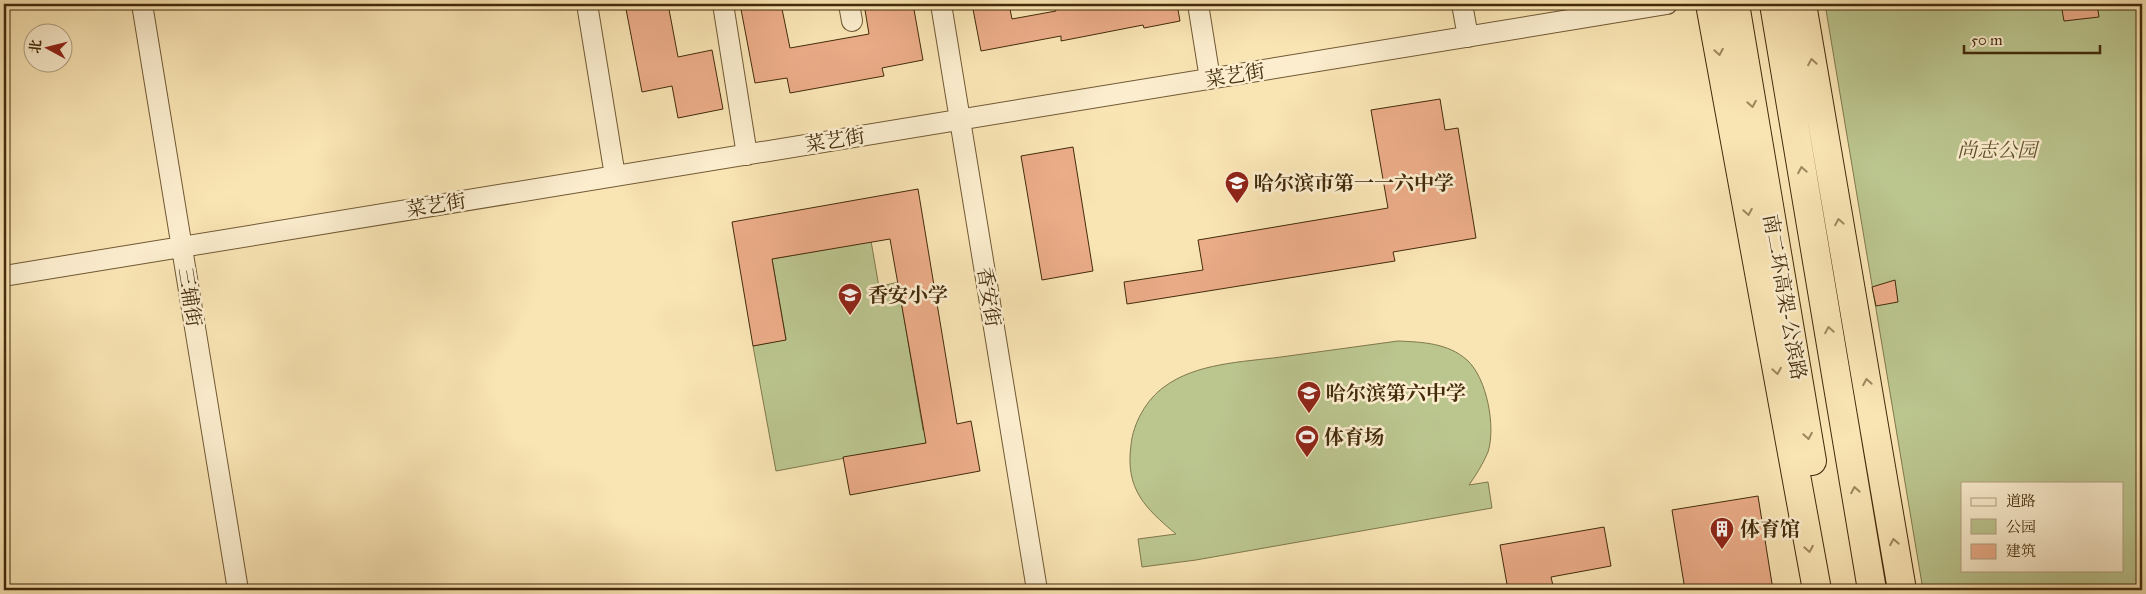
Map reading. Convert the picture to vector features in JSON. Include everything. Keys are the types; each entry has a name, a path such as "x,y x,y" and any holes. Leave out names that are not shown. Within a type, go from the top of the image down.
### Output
{"highway":[{"path":"1710,4 1817,590"},
{"name":"南二环高架-公滨路","path":"1735,4 1834,590"},
{"name":"南二环高架-公滨路","path":"1774,4 1872,590"},
{"path":"1802,4 1902,590"}],"street":[{"name":"三辅街","path":"142,4 238,590"},
{"path":"587,4 615,176"},
{"path":"723,4 747,154"},
{"name":"香安街","path":"941,4 1037,590"},
{"path":"1198,4 1210,79"},
{"path":"1462,4 1468,37"},
{"name":"菜艺街","path":"4,276 1667,4"}],"green space":[{"name":"尚志公园","path":"1825,4 2142,4 2142,590 1923,590"},
{"path":"871,241 879,287 898,282 923,430 942,440 776,471 753,346 786,339 772,259"},
{"name":"体育场","path":"1398,341 1434,344 1452,350 1467,360 1480,378 1488,403 1491,430 1490,442 1484,461 1469,485 1488,482 1492,508 1196,560 1142,567 1138,539 1176,534 1147,506 1134,486 1131,474 1132,437 1142,412 1158,392 1177,379 1205,368 1236,362"}],"building":[{"path":"625,4 668,4 678,57 712,50 723,109 678,118 672,86 642,92"},
{"path":"740,4 781,4 790,48 869,34 864,4 913,4 923,60 882,68 884,76 790,93 787,78 755,83"},
{"path":"972,4 1009,4 1012,19 1056,11 1054,4 1091,4 1092,8 1116,4 1177,4 1180,21 1144,28 1143,25 1061,41 1061,36 981,51"},
{"path":"2061,4 2097,4 2099,17 2064,21"},
{"path":"1440,99 1445,130 1458,128 1476,238 1393,252 1395,261 1127,304 1124,282 1203,270 1198,240 1388,208 1371,110"},
{"path":"1073,147 1093,271 1042,280 1021,156"},
{"path":"918,189 957,424 971,421 980,471 850,495 843,457 926,443 890,239 772,259 786,340 753,346 732,222"},
{"path":"1895,280 1898,302 1876,306 1872,287"},
{"name":"体育馆","path":"1758,496 1773,590 1685,590 1672,510"},
{"path":"1604,527 1611,566 1551,577 1554,590 1508,590 1500,545"}],"place":[{"name":"哈尔滨市第一一六中学","path":"1237,204"},
{"name":"香安小学","path":"850,316"},
{"name":"哈尔滨第六中学","path":"1309,414"},
{"name":"体育场","path":"1307,458"},
{"name":"体育馆","path":"1722,550"}]}
